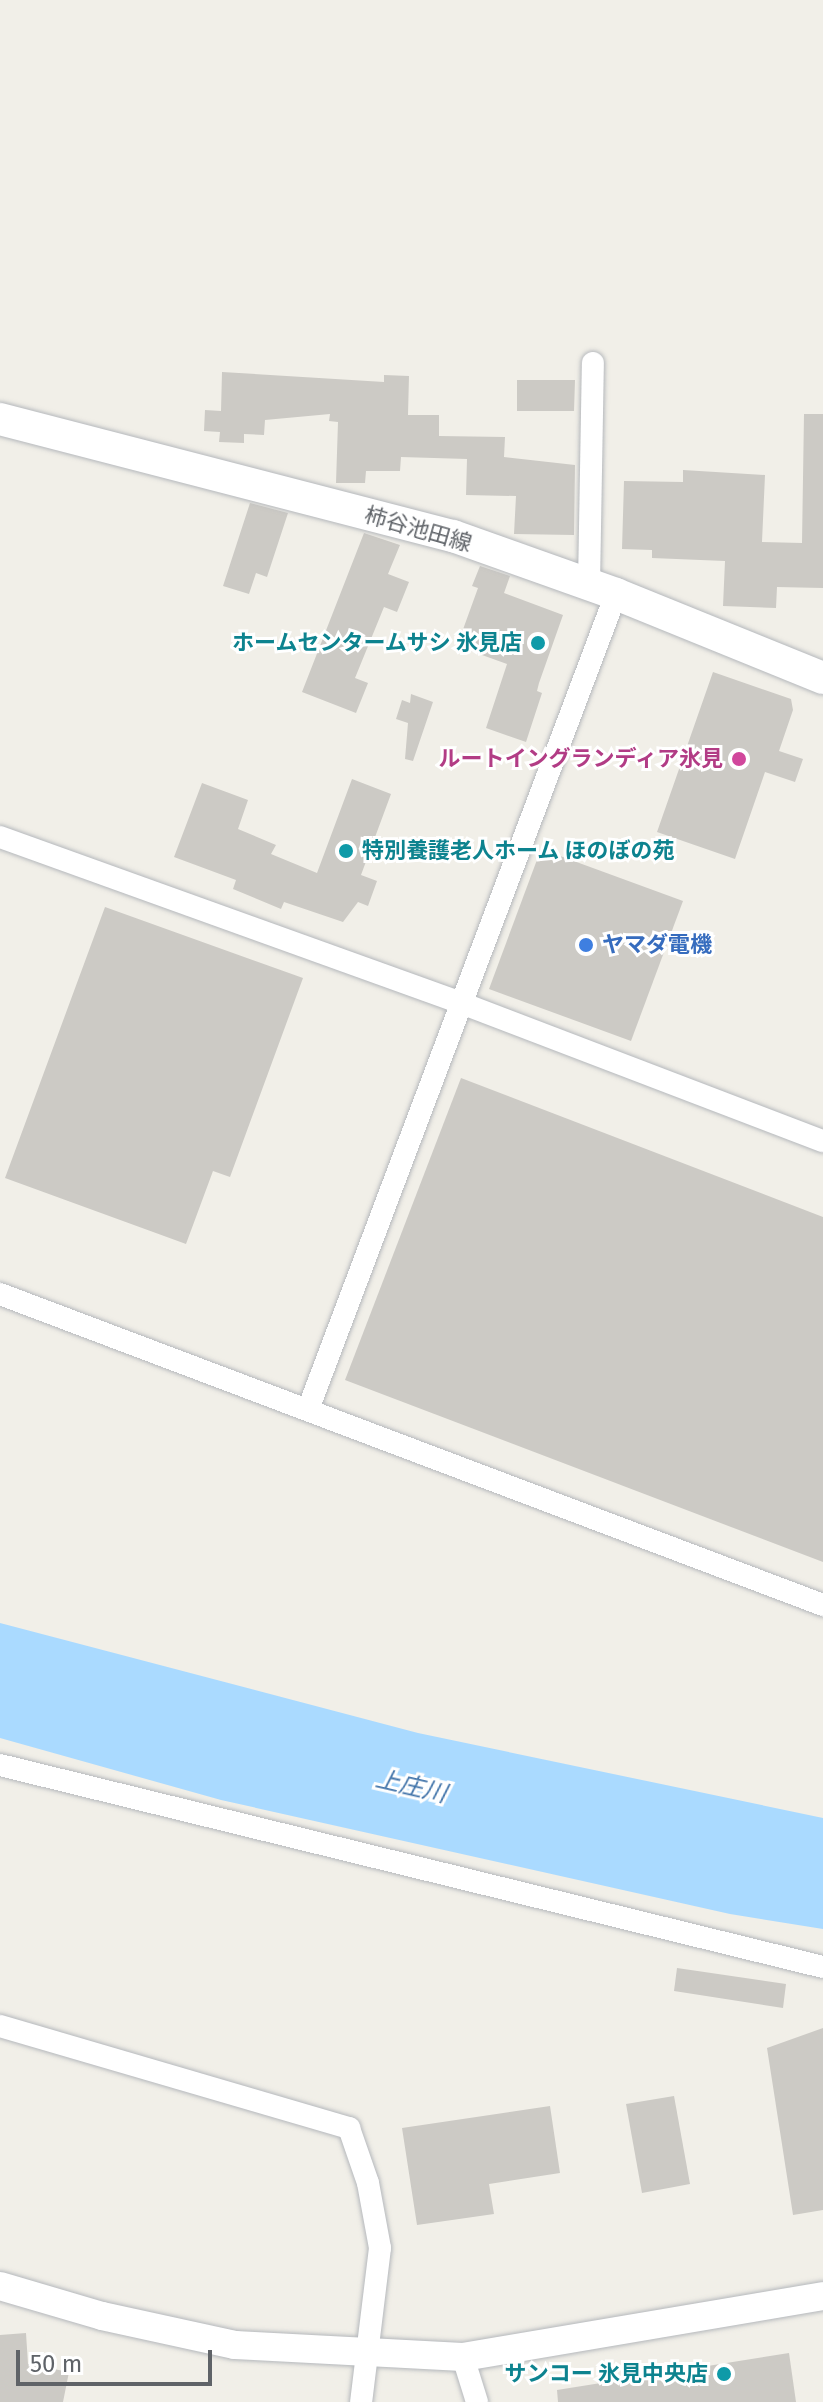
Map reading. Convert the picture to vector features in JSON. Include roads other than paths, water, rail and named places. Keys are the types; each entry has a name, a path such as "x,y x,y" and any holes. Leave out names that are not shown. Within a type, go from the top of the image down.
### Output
{"main road":[{"name":"柿谷池田線","path":"0,419 453,536 602,590 823,678"}],"street":[{"path":"309,1407 461,1003 602,590 593,363"},
{"path":"0,837 461,1003 823,1141"},
{"path":"0,1294 309,1407 823,1605"},
{"path":"0,1765 823,1967"},
{"path":"0,2026 349,2128 368,2183 380,2248 361,2402"},
{"path":"0,2286 102,2316 235,2345 463,2357 823,2296"},
{"path":"463,2357 477,2402"}],"water":[{"name":"上庄川","path":"0,1623 418,1733 823,1818 823,1929 730,1914 221,1800 0,1738"}],"place":[{"name":"ホームセンタームサシ 氷見店","path":"538,643"},
{"name":"ルートイングランディア氷見","path":"739,759"},
{"name":"特別養護老人ホーム ほのぼの苑","path":"346,851"},
{"name":"ヤマダ電機","path":"586,945"},
{"name":"サンコー 氷見中央店","path":"724,2374"}]}
